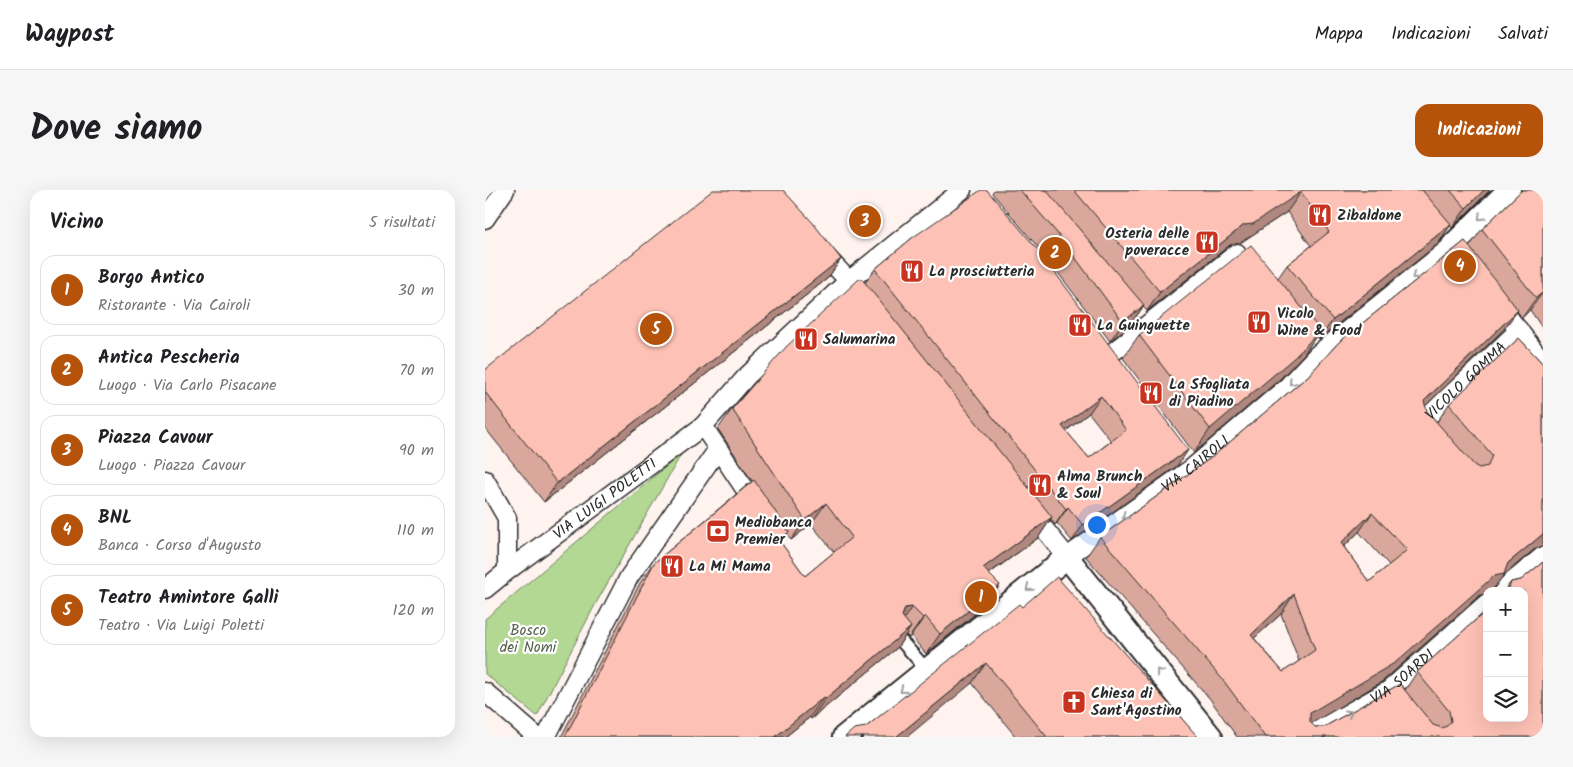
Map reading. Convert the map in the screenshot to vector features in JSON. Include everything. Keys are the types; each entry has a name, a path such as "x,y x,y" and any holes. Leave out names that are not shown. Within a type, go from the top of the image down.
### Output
{"street":[{"path":"485,219 505,190"},
{"name":"VIA LUIGI POLETTI","path":"485,589 703,426 747,376 962,190"},
{"path":"1453,245 1509,190"},
{"path":"811,239 851,287"},
{"name":"VIA CAIROLI","path":"844,737 1067,557 1192,468 1287,387 1319,354 1453,245"},
{"path":"1108,356 1237,253 1259,283"},
{"path":"1483,284 1543,362"},
{"path":"1133,312 1146,327"},
{"name":"VICOLO GOMMA","path":"1438,443 1421,423 1519,330"},
{"path":"1307,340 1319,354"},
{"path":"1097,341 1119,371"},
{"path":"703,426 765,520"},
{"path":"546,737 629,577 718,449"},
{"path":"1181,453 1192,468"},
{"path":"485,480 507,518 507,571"},
{"path":"1018,495 1211,737"},
{"path":"1506,587 1543,556"},
{"name":"VIA SOARDI","path":"1306,737 1394,697 1483,607"},
{"path":"485,692 537,737"}],"lane":[{"path":"895,634 927,670"}],"green space":[{"name":"Bosco dei Nomi","path":"682,453 595,605 537,716 485,674 485,619"}],"building":[{"path":"713,190 783,190 813,223 841,259 557,483 485,392 485,370"},
{"path":"981,190 987,190 1038,250 1188,450 1083,525 1068,507 1066,509 875,269 912,238","holes":["1101,396 1126,430 1089,458 1062,426"]},
{"path":"1020,190 1046,190 1144,305 1123,322 1057,233"},
{"path":"1074,190 1422,190 1451,224 1333,320 1287,265 1329,232 1301,192 1253,224 1244,225 1160,292"},
{"path":"1450,190 1484,190 1466,208"},
{"path":"1522,190 1543,190 1543,292 1536,298 1482,229"},
{"path":"1465,241 1518,310 1424,401 1427,411 1474,465 1479,468 1488,466 1492,455 1449,404 1519,338 1543,364 1543,534 1508,563 1504,574 1494,576 1396,662 1310,713 1310,722 1315,727 1324,727 1400,684 1433,725 1442,728 1447,726 1451,721 1449,711 1417,672 1483,614 1483,722 1528,722 1528,587 1509,587 1511,582 1521,580 1543,562 1543,737 1265,737 1223,680 1100,537 1212,457 1308,376 1339,342","holes":["1372,513 1407,550 1369,582 1341,543","1294,594 1315,650 1283,672 1251,635"]},
{"path":"1251,245 1320,330 1296,356 1210,429 1139,335"},
{"path":"859,279 862,279 1052,517 983,568 1000,585 940,634 925,616 923,618 912,607 905,608 902,616 911,627 825,699 824,697 775,737 565,737 654,563 754,480 789,532 779,540 805,576 852,537 826,503 805,520 732,409 786,347"},
{"path":"1057,577 1198,737 1047,737 986,663 896,737 845,737 854,729 866,727 1019,604 1022,607"}],"place":[{"name":"Zibaldone","path":"1320,215"},
{"name":"Piazza Cavour","path":"865,221"},
{"name":"Osteria delle poveracce","path":"1207,242"},
{"name":"Antica Pescheria","path":"1055,253"},
{"name":"BNL","path":"1460,266"},
{"name":"La prosciutteria","path":"912,271"},
{"name":"Vicolo Wine & Food","path":"1259,322"},
{"name":"La Guinguette","path":"1080,325"},
{"name":"Teatro Amintore Galli","path":"656,329"},
{"name":"Salumarina","path":"806,339"},
{"name":"La Sfogliata di Piadino","path":"1151,393"},
{"name":"Alma Brunch & Soul","path":"1040,485"},
{"name":"Mediobanca Premier","path":"718,531"},
{"name":"La Mi Mama","path":"672,566"},
{"name":"Borgo Antico","path":"981,597"},
{"name":"Chiesa di Sant'Agostino","path":"1074,702"}]}
